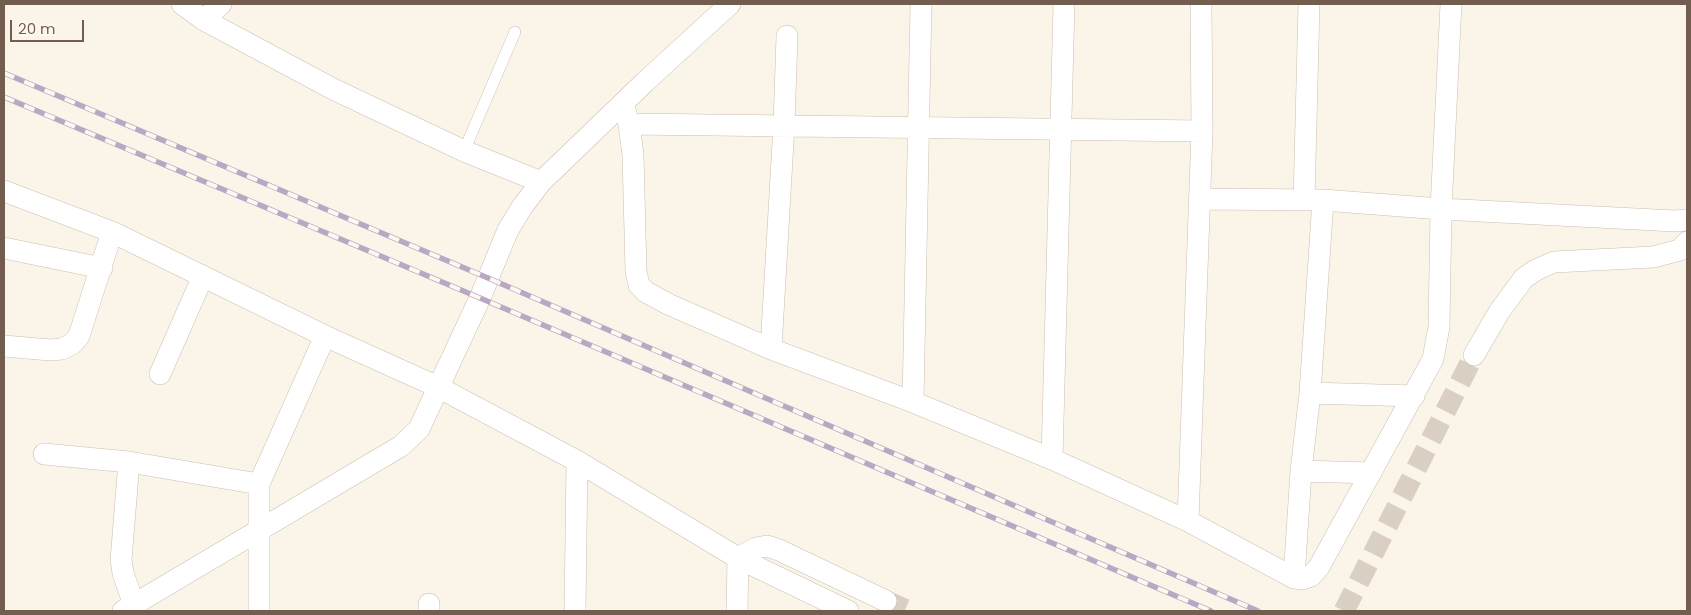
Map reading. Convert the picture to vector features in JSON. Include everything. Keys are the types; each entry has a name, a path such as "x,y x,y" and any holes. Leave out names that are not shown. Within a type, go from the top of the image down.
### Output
{"street":[{"path":"182,4 204,20 333,89 464,150 541,182"},
{"path":"204,20 221,4"},
{"path":"129,462 121,560 128,608 402,446 419,429 480,298 508,230 522,207 541,182 730,4"},
{"path":"913,402 921,4"},
{"path":"1052,459 1064,4"},
{"path":"1188,521 1202,131 1201,4"},
{"path":"1294,578 1301,471 1310,393 1314,200 1309,4"},
{"path":"623,103 630,124 633,155 636,271 640,285 646,292 668,304 771,349 913,402 1052,459 1188,521 1294,578 1302,579 1312,576 1319,567 1433,359 1439,327 1441,209 1451,4"},
{"path":"771,349 788,36"},
{"path":"630,124 1202,131"},
{"path":"4,191 112,232 325,336 438,386 577,461 738,558 848,611"},
{"path":"1200,199 1314,200 1441,209 1675,221 1687,220"},
{"path":"4,346 50,350 62,349 72,344 79,336 112,232"},
{"path":"1474,355 1499,312 1524,278 1536,270 1554,262 1653,257 1680,250 1687,242"},
{"path":"4,248 102,268"},
{"path":"160,374 203,276"},
{"path":"259,611 259,484 325,336"},
{"path":"1310,393 1414,396"},
{"path":"44,454 129,462 259,484"},
{"path":"575,611 577,461"},
{"path":"1301,471 1371,473"},
{"path":"738,558 756,548 767,546 886,601"},
{"path":"737,611 738,558"}],"lane":[{"path":"464,150 515,32"}],"tunnel":[{"path":"1344,611 1474,355"},
{"path":"886,601 909,611"}],"railway":[{"path":"4,73 488,278 1258,611"},
{"path":"4,97 480,298 1211,611"}]}
